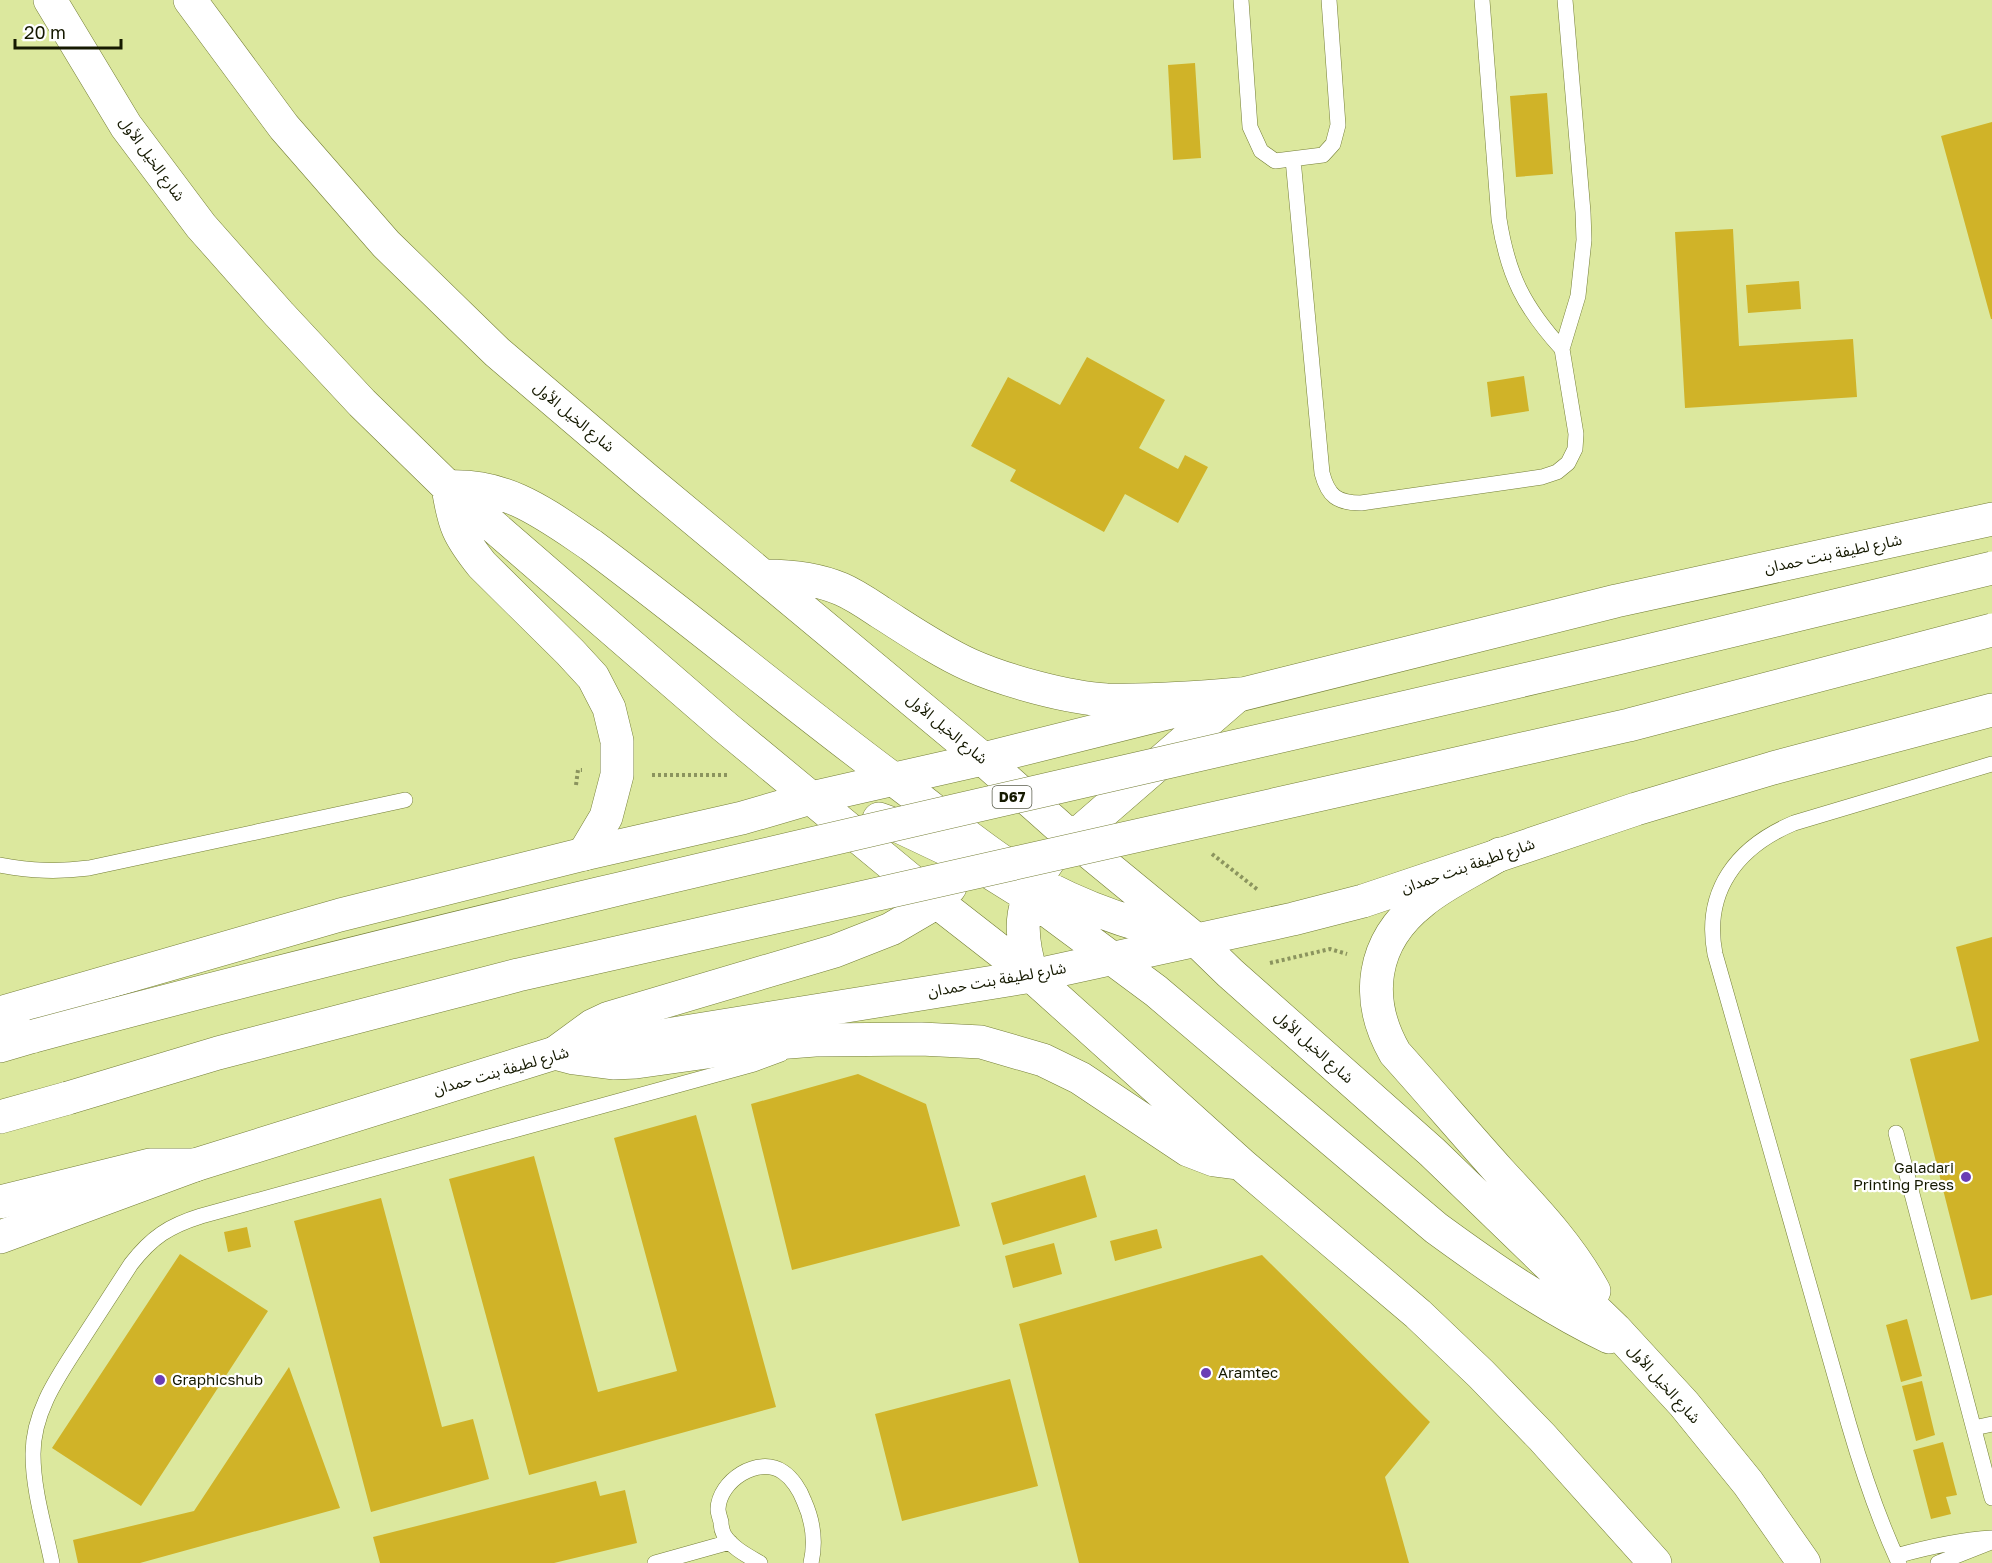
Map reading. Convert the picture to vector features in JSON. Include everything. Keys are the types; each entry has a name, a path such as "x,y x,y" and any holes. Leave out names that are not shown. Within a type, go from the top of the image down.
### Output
{"main road":[{"name":"شارع الخيل الأول","path":"50,0 126,126 201,226 362,403 448,487 724,726 937,902 1032,976 1241,1164 1419,1314 1542,1437 1654,1563"},
{"name":"شارع الخيل الأول","path":"190,0 284,127 386,244 497,352 983,759 1072,838 1196,939 1230,973 1432,1152 1624,1340 1684,1404 1741,1474 1804,1563"},
{"path":"584,854 606,818 617,775 617,741 609,708 593,677 470,551 459,534 452,515 448,487 484,488 522,501 557,522 624,569 892,779 976,853 1031,889 1112,959 1156,991 1436,1228 1533,1296 1582,1324 1624,1340"},
{"name":"شارع لطيفة بنت حمدان","path":"0,1013 340,915 584,854 742,818 811,798 983,759 1616,601 1992,519"},
{"name":"D67","path":"0,1046 180,997 684,872 1606,661 1992,568"},
{"path":"765,576 791,576 817,581 842,590 933,646 971,666 1059,693 1104,700 1194,698 1239,694"},
{"path":"0,1117 218,1053 518,975 1629,725 1992,630"},
{"path":"1032,976 1024,950 1023,923 1031,889 1051,857 1239,694"},
{"name":"شارع لطيفة بنت حمدان","path":"0,1237 195,1165 555,1053 1032,976 1254,928 1363,901 1636,809 1773,768 1992,710"},
{"path":"555,1053 584,1031 609,1018 835,951 891,929 937,902 976,853 987,817 988,787 983,759"},
{"path":"811,798 976,853"},
{"path":"1500,854 1424,900 1396,927 1380,963 1376,990 1379,1017 1385,1035 1395,1053 1499,1171 1533,1206 1564,1245 1624,1340"},
{"path":"1031,889 1073,901 1153,930 1196,939"},
{"path":"555,1053 614,1063 763,1044 815,1040 981,1042 1032,1057 1080,1078 1188,1150 1214,1160 1241,1164"},
{"path":"0,1202 150,1166 195,1165"}],"lane":[{"path":"1241,0 1250,127 1261,151 1275,160 1323,155 1333,144 1338,125 1329,0"},
{"path":"1482,0 1498,219 1503,248 1513,277 1526,303 1542,327 1562,349"},
{"path":"1293,159 1322,473 1326,486 1335,497 1347,503 1361,503 1542,477 1557,472 1568,462 1575,449 1576,434 1562,349 1578,296 1584,240 1565,0"},
{"path":"1992,764 1794,823 1770,833 1734,866 1721,888 1713,911 1711,934 1864,1479 1898,1560 1923,1548 1950,1543 1992,1540"},
{"path":"0,865 39,871 89,868 405,800"},
{"path":"52,1563 34,1476 33,1452 36,1428 43,1404 54,1383 131,1264 143,1248 159,1234 180,1222 754,1064 815,1040"},
{"path":"1896,1133 1992,1498"},
{"path":"1974,1428 1992,1424"},
{"path":"760,1563 725,1537 718,1508 729,1484 738,1474 752,1468 767,1467 782,1471 801,1493 808,1509 814,1534 811,1563"},
{"path":"1938,1563 1992,1540"},
{"path":"655,1563 730,1542"}],"building":[{"path":"1195,63 1201,158 1173,160 1168,65"},
{"path":"1547,93 1553,174 1516,177 1510,96"},
{"path":"1992,122 1992,319 1991,319 1941,136"},
{"path":"1733,229 1739,346 1853,339 1857,397 1685,408 1675,232"},
{"path":"1799,281 1801,309 1748,313 1746,285"},
{"path":"1087,357 1165,400 1139,448 1178,469 1185,455 1208,467 1178,523 1125,494 1104,532 1010,481 1016,470 971,446 1008,377 1060,405"},
{"path":"1524,376 1529,411 1491,417 1487,382"},
{"name":"Galadari Printing Press","path":"1992,937 1992,1295 1971,1300 1910,1059 1979,1041 1956,947"},
{"path":"858,1074 926,1104 960,1226 792,1270 751,1104"},
{"path":"696,1115 776,1407 529,1475 449,1179 534,1156 598,1392 677,1371 614,1138"},
{"path":"1085,1175 1097,1217 1003,1245 991,1203"},
{"path":"381,1198 442,1427 473,1419 489,1479 371,1512 294,1221"},
{"path":"247,1227 251,1247 228,1252 224,1232"},
{"path":"1157,1229 1162,1248 1115,1261 1110,1241"},
{"path":"1054,1243 1062,1274 1013,1288 1005,1256"},
{"name":"Graphicshub","path":"180,1254 268,1311 141,1506 52,1448"},
{"name":"Aramtec","path":"1262,1255 1430,1422 1385,1477 1409,1563 1079,1563 1019,1324"},
{"path":"1907,1319 1922,1376 1901,1382 1886,1325"},
{"path":"289,1367 340,1508 140,1563 78,1563 73,1540 194,1511"},
{"path":"1010,1379 1038,1486 902,1521 875,1414"},
{"path":"1922,1381 1935,1435 1916,1441 1902,1386"},
{"path":"1943,1442 1957,1495 1946,1497 1951,1514 1931,1519 1913,1450"},
{"path":"596,1481 600,1496 625,1490 637,1543 554,1563 380,1563 373,1537"}],"place":[{"name":"Galadari Printing Press","path":"1966,1177"},
{"name":"Aramtec","path":"1206,1373"},
{"name":"Graphicshub","path":"160,1380"}]}
